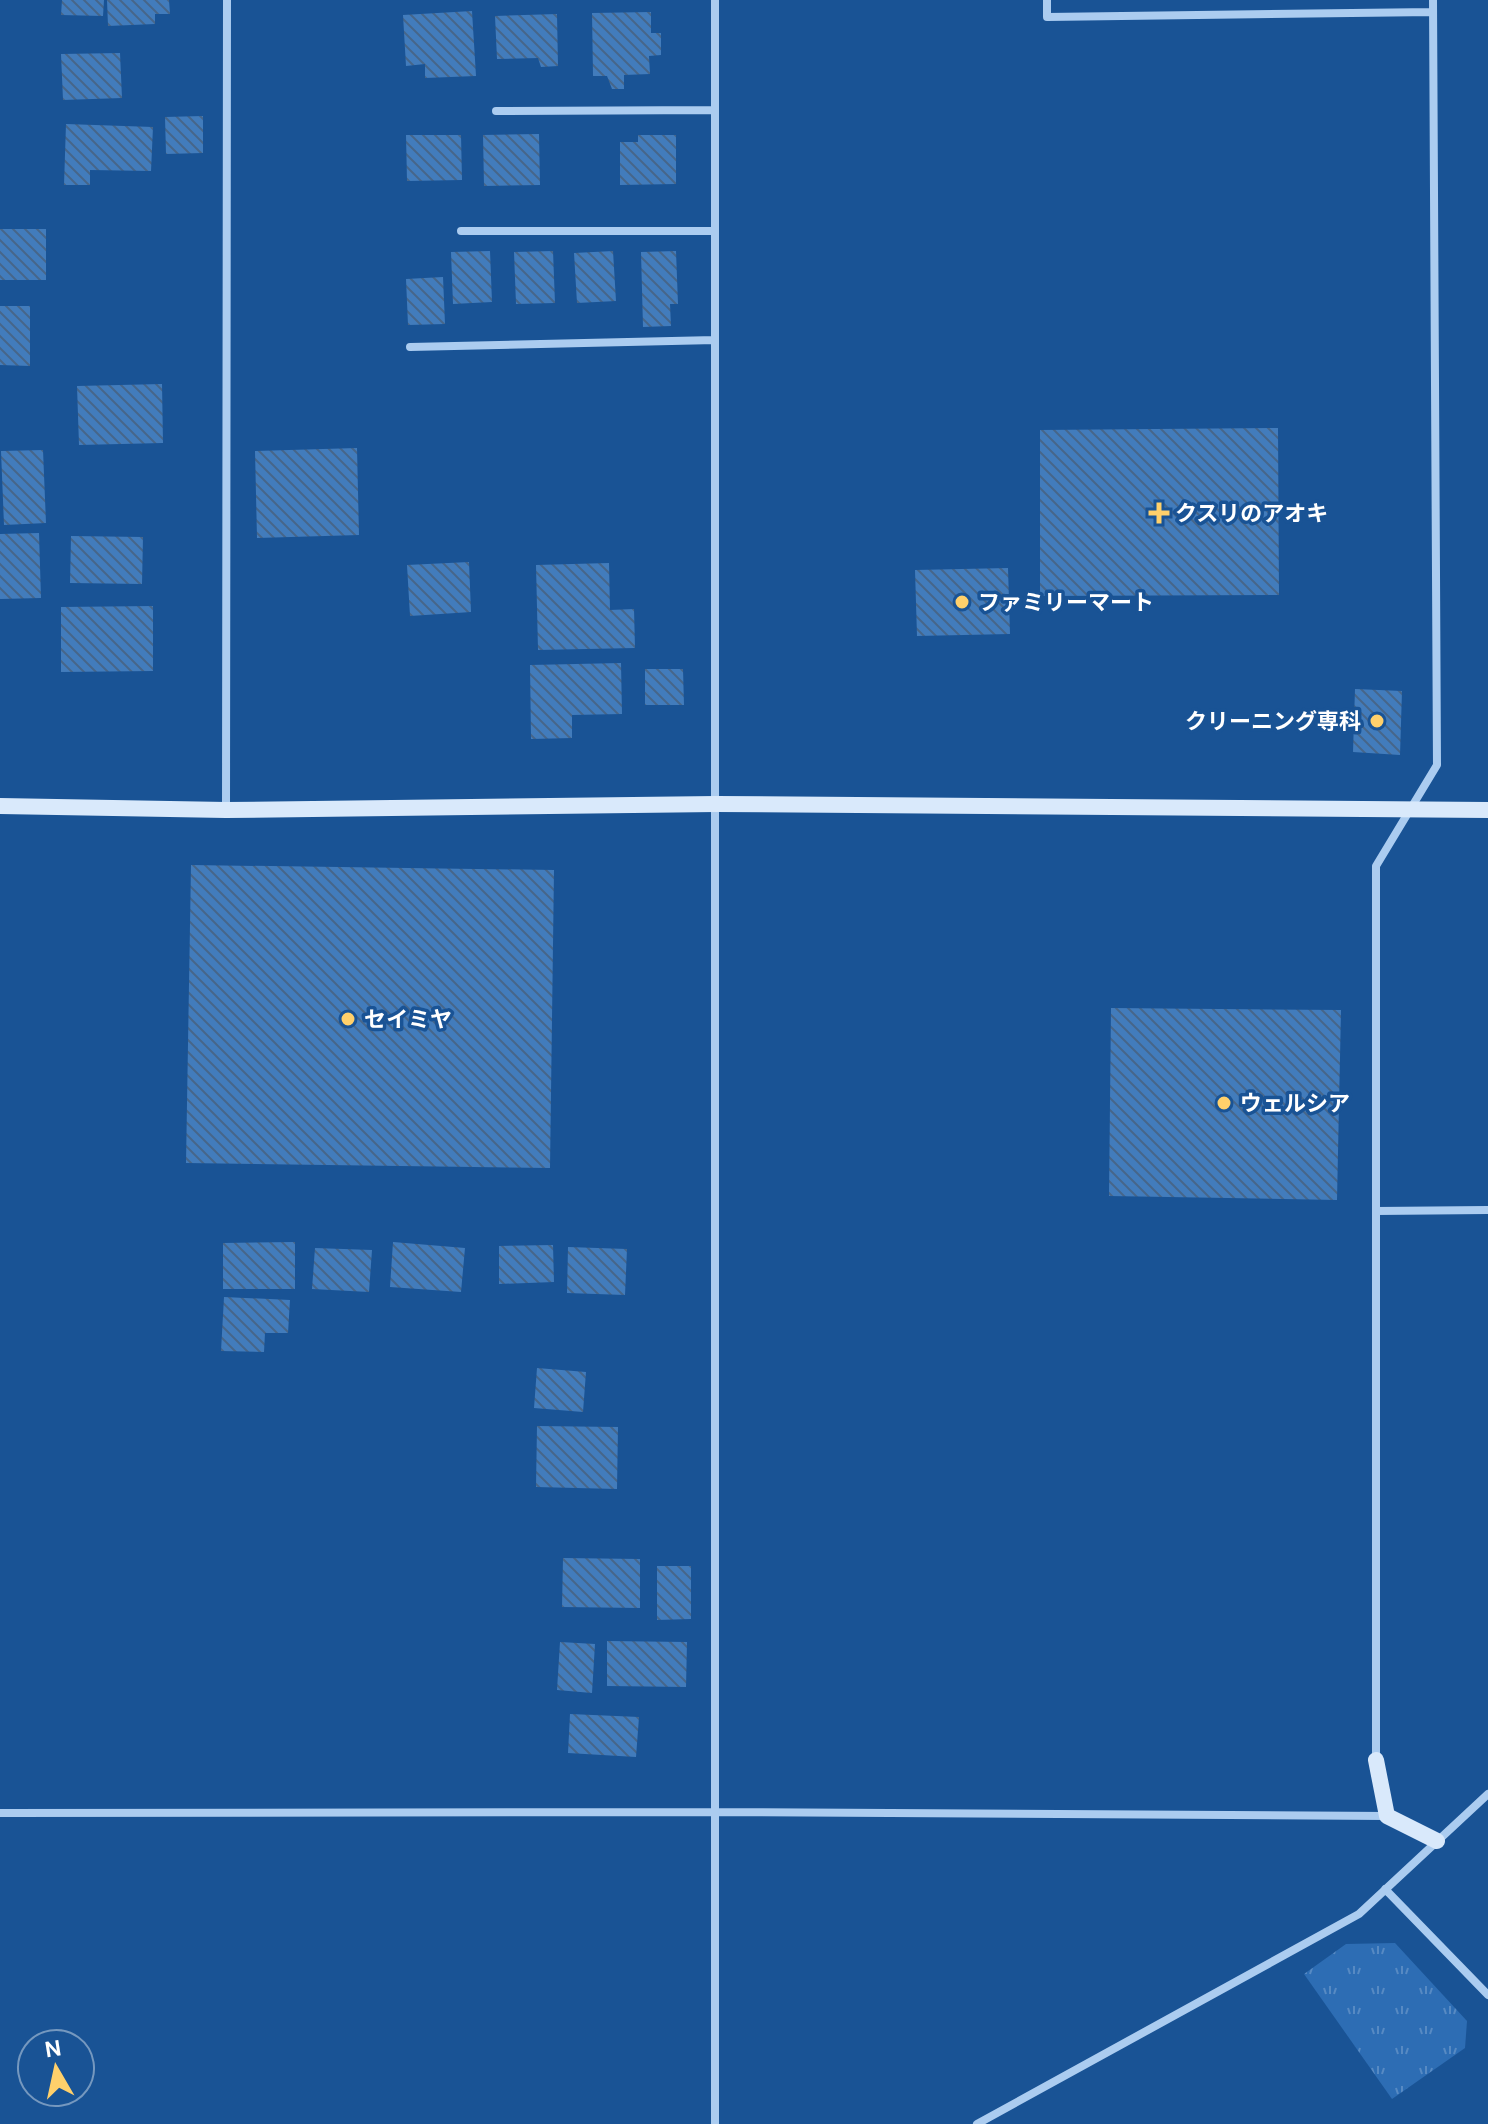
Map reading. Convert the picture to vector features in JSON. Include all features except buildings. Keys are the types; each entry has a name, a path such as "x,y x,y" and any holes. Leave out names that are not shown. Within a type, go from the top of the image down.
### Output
{"street":[{"path":"226,810 227,0"},
{"path":"715,0 715,2124"},
{"path":"1047,0 1047,17 1433,12"},
{"path":"1387,1816 1376,1760 1376,866 1437,765 1433,0"},
{"path":"496,111 715,110"},
{"path":"461,231 715,231"},
{"path":"410,347 715,340"},
{"path":"0,806 226,810 716,804 1488,810"},
{"path":"1376,1211 1488,1210"},
{"path":"977,2124 1359,1914 1488,1794"},
{"path":"0,1813 713,1812 1387,1816 1437,1841"},
{"path":"1385,1889 1488,1995"}],"green space":[{"path":"1395,1943 1467,2021 1465,2048 1392,2099 1304,1974 1346,1944"}],"place":[{"name":"クスリのアオキ","path":"1159,513"},
{"name":"ファミリーマート","path":"962,602"},
{"name":"クリーニング専科","path":"1377,721"},
{"name":"セイミヤ","path":"348,1019"},
{"name":"ウェルシア","path":"1224,1103"}]}
